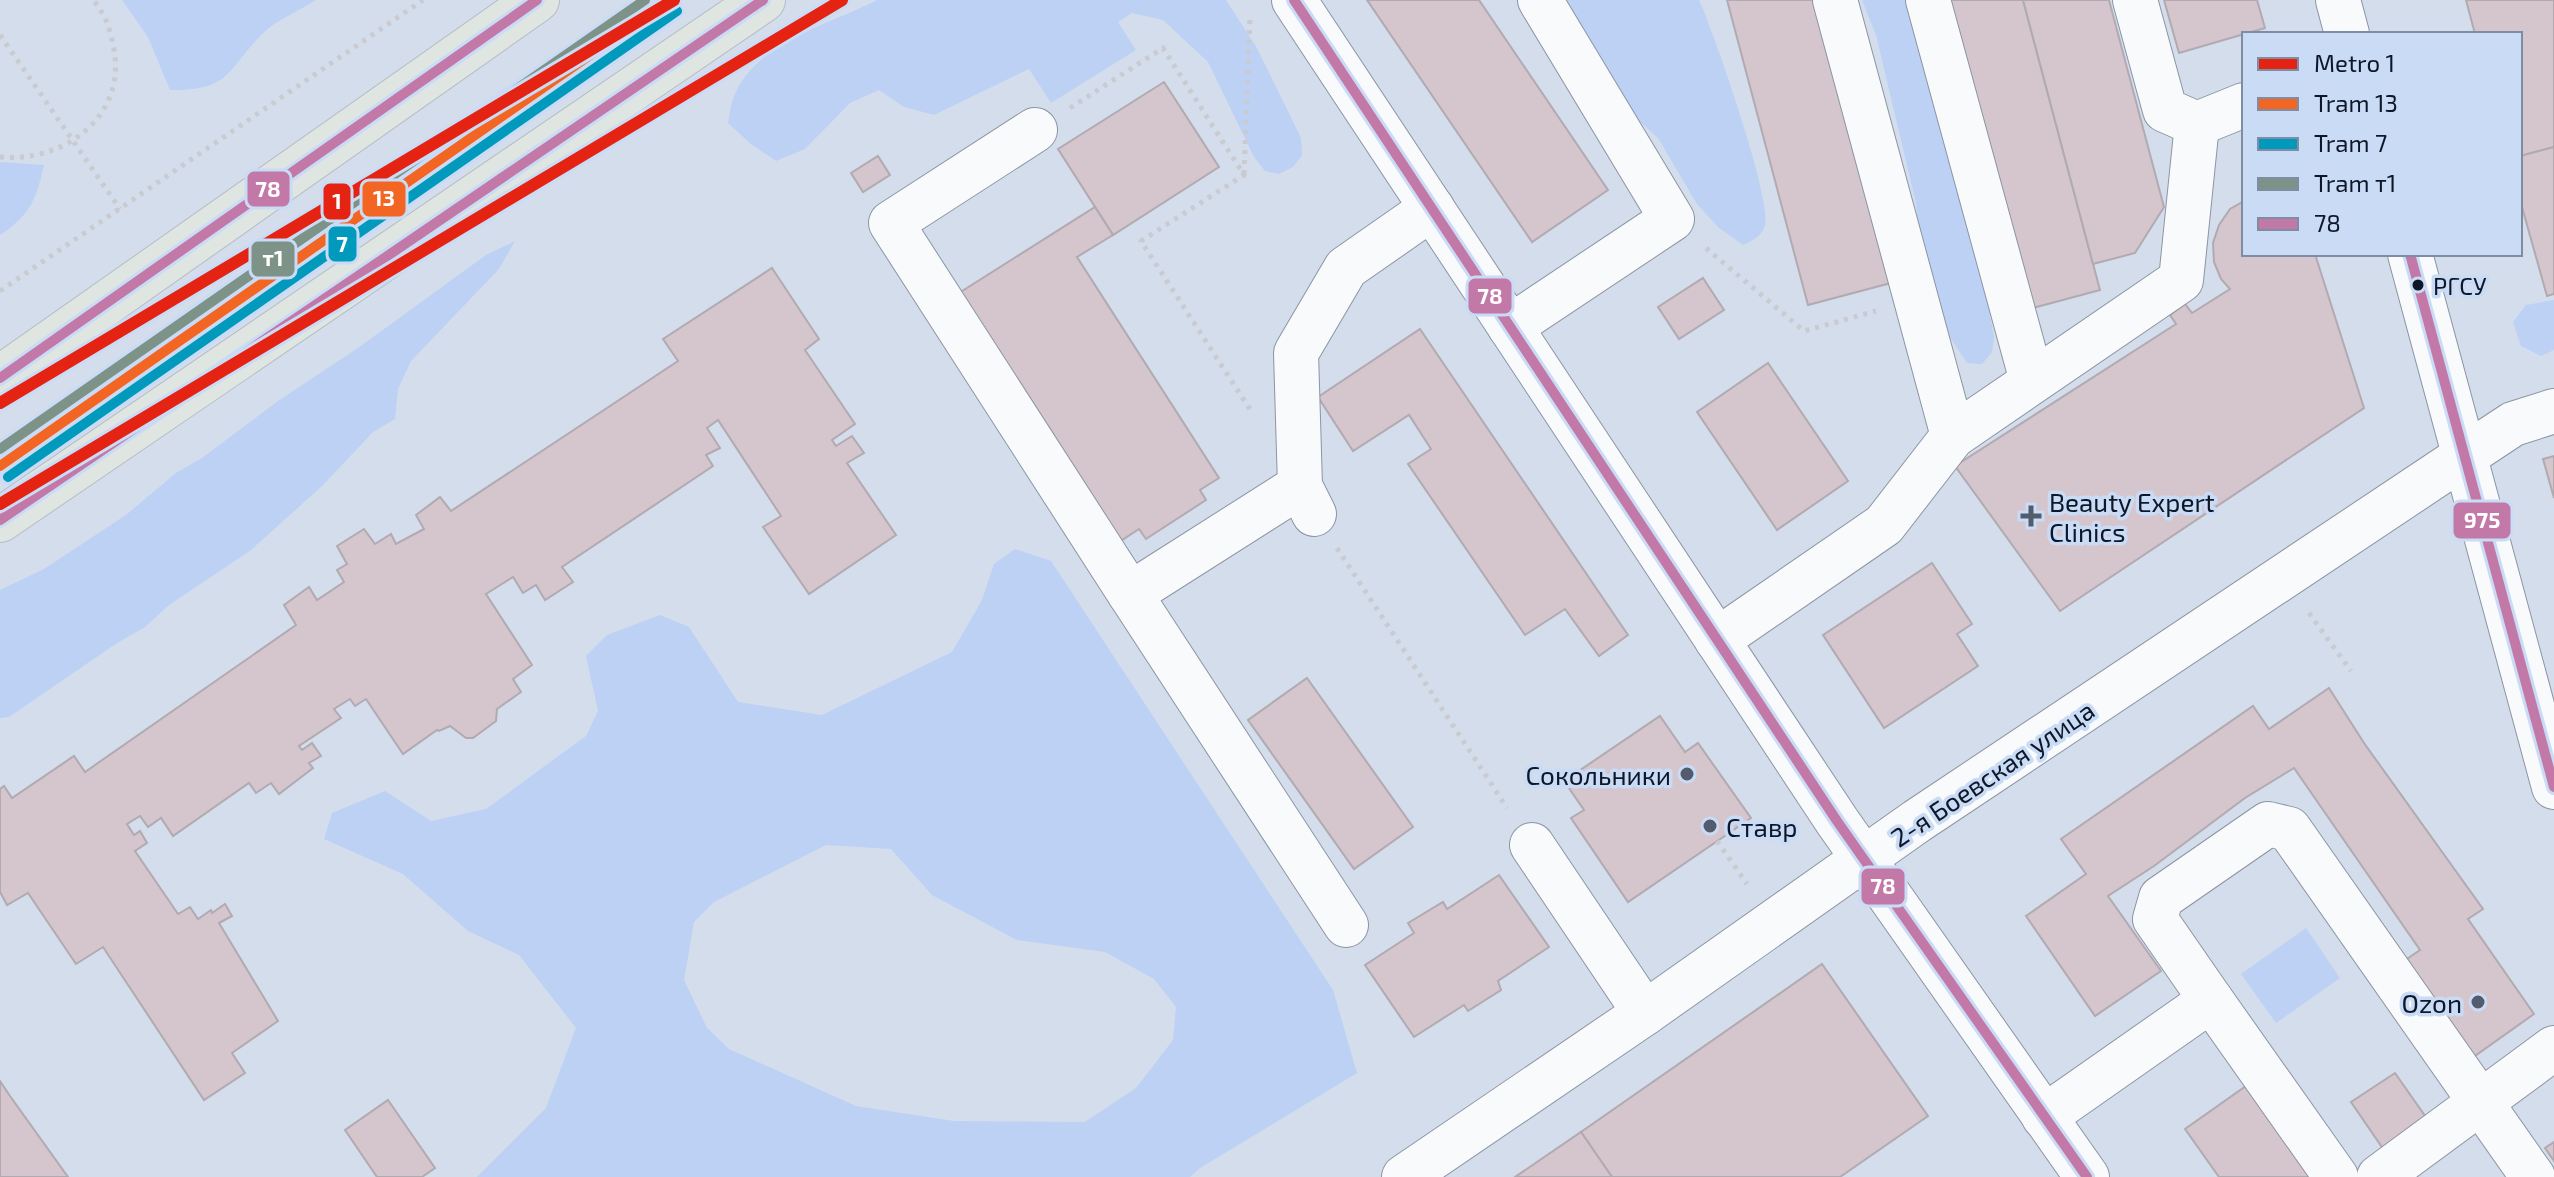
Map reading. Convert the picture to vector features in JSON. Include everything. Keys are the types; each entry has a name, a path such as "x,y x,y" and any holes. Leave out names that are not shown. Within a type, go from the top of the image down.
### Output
{"main road":[{"path":"0,378 537,0"},
{"path":"0,520 763,0"}],"street":[{"path":"1294,0 1864,860 2087,1177"},
{"path":"1510,327 1672,219 1540,0"},
{"path":"1835,0 1953,436"},
{"path":"1928,0 2032,381"},
{"path":"2135,0 2165,110 2197,124 2242,106"},
{"path":"2338,0 2346,32"},
{"path":"1717,640 1884,525 1953,436 2181,280 2197,124"},
{"path":"1035,130 891,223 1346,925"},
{"path":"1130,594 1307,500 1296,353 1341,261 1432,208"},
{"path":"2411,256 2554,787"},
{"name":"2-я Боевская улица","path":"1404,1177 1645,1013 1917,821 2466,455 2513,424 2554,411"},
{"path":"2336,1177 2155,919 2161,898 2268,824 2289,829 2533,1177"},
{"path":"1532,845 1645,1013"},
{"path":"2044,1117 2211,1000"},
{"path":"2379,1177 2554,1048"}],"path":[{"path":"0,157 27,158 52,153 93,124 106,103 114,79 115,53 110,29 93,0"},
{"path":"0,291 423,0"},
{"path":"1244,175 1251,4"},
{"path":"0,35 120,209"},
{"path":"1035,130 1163,48 1244,175"},
{"path":"1244,175 1141,241 1258,421"},
{"path":"1672,219 1804,331 1916,299"},
{"path":"1307,500 1532,845"},
{"path":"2308,612 2351,671"},
{"path":"1717,841 1747,884"}],"shaded area":[{"path":"122,0 316,0 268,29 216,82 205,87 170,90 148,37"},
{"path":"877,0 1226,0 1257,48 1301,138 1302,155 1293,167 1279,174 1265,171 1254,157 1208,62 1163,20 1132,13 1118,22 1136,50 1051,103 1029,69 934,115 904,107 879,90 850,103 805,149 776,161 728,123 736,92 761,60 798,36"},
{"path":"1542,0 1699,0 1728,78 1760,185 1765,226 1759,236 1743,245 1718,227 1697,204 1658,138 1623,106"},
{"path":"1862,0 1909,0 1929,88 1974,228 1994,337 1992,352 1982,364 1967,363 1950,337 1920,249 1916,203 1876,35"},
{"path":"0,162 44,165 30,206 18,221 0,235"},
{"path":"515,241 499,269 411,361 398,389 395,419 373,432 322,486 251,550 169,605 145,627 9,717 0,718 0,590 44,569 126,515 176,473 202,458 278,401 358,348 486,255"},
{"path":"2554,300 2554,350 2541,356 2521,346 2513,322 2526,305"},
{"path":"1015,549 1051,561 1333,990 1357,1073 1190,1177 477,1177 546,1108 576,1028 519,955 468,931 403,874 324,839 332,813 385,791 431,821 486,809 586,736 598,711 586,656 607,635 660,615 689,627 738,702 822,715 952,652 981,602 994,564","holes":["826,845 891,849 932,895 1017,940 1105,952 1154,979 1176,1007 1173,1040 1136,1088 1085,1122 954,1121 856,1106 729,1049 707,1028 684,980 694,922 714,902"]},
{"path":"2306,928 2340,978 2276,1023 2241,974"}],"building":[{"path":"1367,0 1479,0 1608,190 1532,242"},
{"path":"1727,0 1816,0 1891,283 1808,305"},
{"path":"1950,0 2023,0 2100,290 2033,308"},
{"path":"2023,0 2109,0 2164,207 2135,253 2093,264"},
{"path":"2164,0 2257,0 2265,28 2242,32 2242,35 2179,53"},
{"path":"2466,0 2554,0 2554,147 2522,155 2522,32 2474,32"},
{"path":"1164,82 1219,167 1113,235 1058,149"},
{"path":"2554,147 2554,294 2547,296 2522,207 2522,155"},
{"path":"878,156 890,175 863,192 851,173"},
{"path":"2242,202 2242,256 2316,256 2364,408 2060,611 1955,466 2176,324 2170,315 2185,304 2192,313 2230,289 2221,279 2214,262 2213,243 2219,225 2230,209"},
{"path":"1095,207 1113,235 1077,257 1219,478 1200,490 1206,500 1146,539 1139,529 1119,542 959,293"},
{"path":"772,268 819,339 805,350 855,424 832,440 836,446 852,436 864,453 847,463 896,535 809,594 763,527 781,516 718,420 707,428 720,448 706,455 713,466 562,567 573,582 545,600 536,585 523,593 513,577 486,594 532,665 513,679 521,692 497,709 496,721 473,738 466,738 450,726 437,730 403,754 366,699 355,706 350,699 334,709 341,718 299,746 302,750 312,743 321,756 309,763 313,768 279,794 271,783 256,793 249,783 173,836 161,818 148,827 140,816 127,824 134,835 140,831 147,843 135,851 178,914 190,907 198,919 225,904 232,916 219,923 278,1021 232,1053 245,1073 204,1100 103,947 76,964 28,893 7,905 0,892 0,789 4,786 12,798 74,756 85,772 296,625 284,605 309,587 317,600 344,582 337,570 347,564 337,546 364,529 375,544 391,534 396,544 424,529 416,515 440,497 451,511 678,361 663,339"},
{"path":"1703,278 1724,310 1679,339 1658,307"},
{"path":"1420,329 1628,635 1599,656 1565,609 1525,635 1408,464 1431,449 1409,415 1353,451 1318,397"},
{"path":"1768,363 1848,481 1777,530 1697,412"},
{"path":"2554,456 2554,498 2543,459"},
{"path":"1932,563 1972,624 1957,634 1978,666 1884,728 1823,635"},
{"path":"1307,678 1413,827 1354,869 1248,720"},
{"path":"2329,688 2364,743 2483,909 2468,919 2534,1014 2472,1058 2404,961 2420,950 2294,768 2245,798 2108,896 2161,971 2095,1016 2026,916 2086,874 2061,839 2253,706 2269,729"},
{"path":"1660,716 1685,752 1698,743 1751,818 1628,902 1571,818 1584,810 1564,781"},
{"path":"1499,875 1549,947 1498,981 1501,990 1468,1011 1464,1005 1414,1037 1365,965 1414,933 1408,923 1443,902 1447,909"},
{"path":"1822,964 1928,1116 1840,1177 1612,1177 1581,1132"},
{"path":"2395,1073 2430,1123 2386,1153 2351,1102"},
{"path":"0,1081 10,1096 68,1177 0,1177"},
{"path":"2246,1086 2310,1177 2219,1177 2185,1129"},
{"path":"388,1100 435,1168 422,1177 377,1177 345,1130"},
{"path":"1581,1132 1612,1177 1515,1177"},
{"path":"2554,1142 2554,1161 2545,1148"}],"metro line":[{"name":"1","path":"0,403 674,0"},
{"name":"1","path":"0,504 842,0"}],"tram line":[{"name":"т1","path":"0,449 645,0"},
{"name":"13","path":"0,466 669,0"},
{"name":"7","path":"8,477 677,11"}],"transit line":[{"name":"78","path":"0,378 537,0"},
{"name":"78","path":"0,520 763,0"},
{"name":"78","path":"1294,0 1837,821 2087,1177"},
{"name":"975","path":"2411,256 2554,787"}],"place":[{"name":"РГСУ","path":"2418,285"},
{"name":"Beauty Expert Clinics","path":"2031,516"},
{"name":"Сокольники","path":"1687,774"},
{"name":"Ставр","path":"1710,826"},
{"name":"Ozon","path":"2478,1002"}]}
